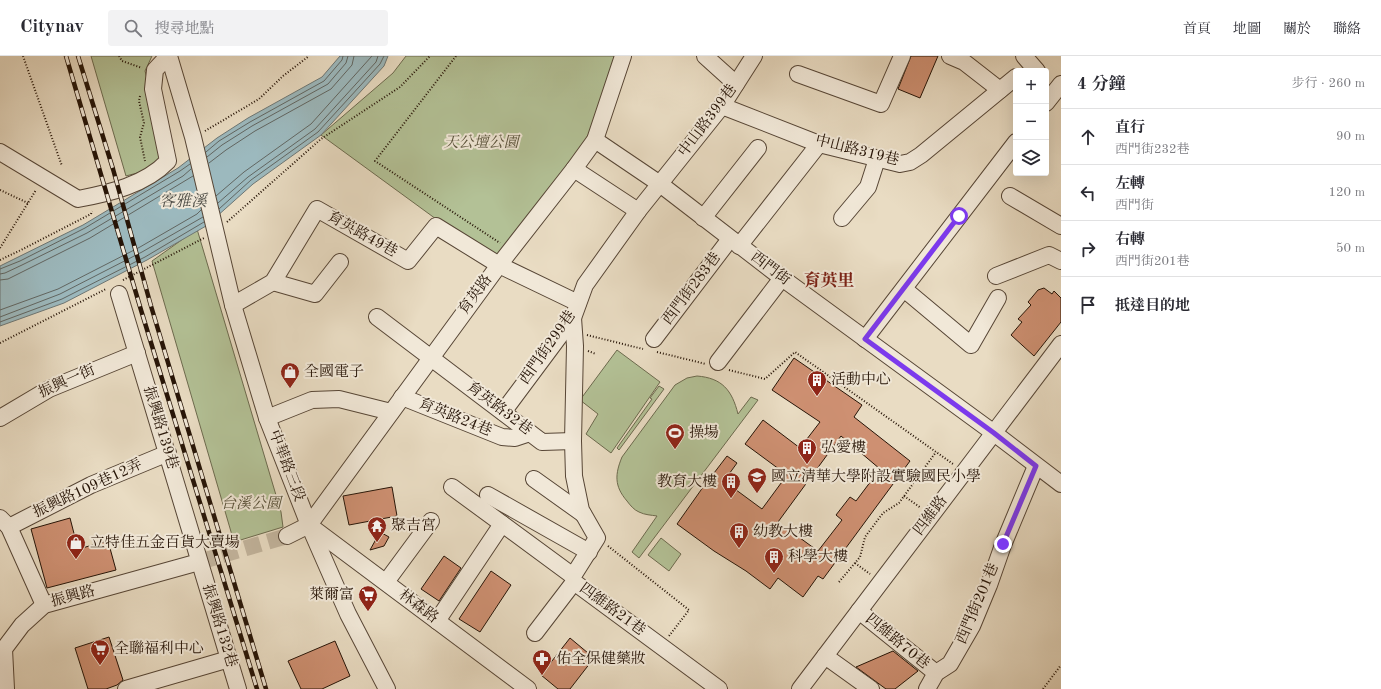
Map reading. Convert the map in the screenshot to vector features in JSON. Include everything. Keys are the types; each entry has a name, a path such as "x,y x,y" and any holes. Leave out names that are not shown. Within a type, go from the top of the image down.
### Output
{"street":[{"path":"0,152 78,199 96,196 136,183 160,169 168,161 154,89 155,70 169,56 193,137"},
{"name":"育英路","path":"309,525 499,265 574,170 595,140 623,56"},
{"path":"705,56 736,84"},
{"name":"中山路399巷","path":"660,184 722,106 754,56"},
{"path":"798,74 881,104 902,56"},
{"path":"950,56 964,62 1000,90"},
{"name":"中山路319巷","path":"722,106 819,144 900,164 910,162 921,155 1013,79"},
{"name":"中華路三段","path":"193,137 234,305 267,418 309,525 348,614 387,689"},
{"name":"西門街","path":"595,140 660,184 782,278 994,433 1061,484"},
{"name":"西門街283巷","path":"652,347 735,242 819,144"},
{"path":"865,339 1013,146"},
{"path":"703,218 758,148"},
{"path":"842,218 868,187 877,159"},
{"path":"574,170 638,211"},
{"name":"西門街299巷","path":"502,412 575,318 584,285 638,211 660,184"},
{"path":"1010,196 1061,226"},
{"name":"育英路49巷","path":"273,282 317,209 408,261 436,226 499,265"},
{"path":"996,276 1049,255 1061,261"},
{"path":"234,305 273,282 315,294 340,262"},
{"path":"499,265 575,318 573,441 574,476 583,514 597,538"},
{"path":"716,365 782,278"},
{"path":"904,289 971,345 998,298"},
{"name":"振興路139巷","path":"119,294 168,453 199,562"},
{"name":"育英路32巷","path":"377,317 542,442 573,441"},
{"name":"四維路","path":"800,689 1061,344"},
{"name":"振興一街","path":"0,418 49,389 137,353"},
{"name":"育英路24巷","path":"402,397 502,437 515,438 530,433"},
{"path":"267,418 312,400 332,399 339,399 391,412"},
{"name":"振興路109巷12弄","path":"5,522 168,453"},
{"name":"西門街201巷","path":"927,689 936,673 950,664 972,626 989,585 1003,544 1036,466"},
{"path":"534,479 583,514"},
{"path":"452,487 574,579 535,633"},
{"path":"488,495 589,552"},
{"path":"386,582 431,521"},
{"path":"5,522 44,605"},
{"path":"437,621 502,524"},
{"path":"287,536 309,525"},
{"name":"林森路","path":"309,525 528,689"},
{"name":"四維路21巷","path":"597,538 574,579 719,689"},
{"path":"331,575 330,560 333,555 348,554"},
{"name":"振興路","path":"6,689 2,648 22,625 44,605 199,562"},
{"name":"振興路132巷","path":"199,562 238,689"},
{"name":"四維路70巷","path":"859,612 936,673"},
{"path":"825,656 871,689"},
{"path":"126,689 229,659"}],"path":[{"path":"23,56 62,166"},
{"path":"119,56 122,61 144,69"},
{"path":"193,137 259,100 283,76 309,56"},
{"path":"216,232 321,139 400,87 430,56"},
{"path":"456,56 375,161 504,246"},
{"path":"140,95 139,101 144,123 140,136 146,166"},
{"path":"0,248 43,178"},
{"path":"0,190 28,203"},
{"path":"0,260 91,214 96,196"},
{"path":"575,318 652,347 765,379 795,352 964,472"},
{"path":"839,582 860,557 865,537 884,513 899,503 936,452"},
{"path":"904,496 931,516"},
{"path":"597,538 689,610 662,647"},
{"path":"855,563 881,582"},
{"path":"1043,689 1061,665"}],"green space":[{"path":"91,56 152,56 145,71 166,147 159,161 146,171 126,176"},
{"name":"天公壇公園","path":"406,56 622,56 595,140 499,265 321,135 393,73"},
{"name":"台溪公園","path":"197,229 281,512 283,527 234,542 152,261"},
{"path":"617,350 660,382 611,453 586,434 598,414 580,400"},
{"path":"697,376 713,379 725,387 733,398 738,414 751,397 758,400 639,558 632,552 657,516 641,513 631,506 623,496 618,485 618,469 622,457 675,385 687,378"},
{"path":"659,386 664,389 619,450 617,448 652,399 650,398"},
{"path":"661,538 681,554 669,571 648,555"}],"water":[{"name":"客雅溪","path":"340,56 388,56 384,66 321,135 253,184 206,226 147,260 64,303 0,326 0,266 83,225 178,168 217,138 248,118 322,77"}],"building":[{"path":"911,56 938,56 920,98 898,89"},
{"path":"1044,288 1052,294 1054,291 1061,298 1061,322 1034,356 1011,335 1022,322 1018,319 1031,305 1028,302 1038,290"},
{"path":"794,358 862,405 854,417 910,461 823,579 818,576 803,597 778,578 770,589 677,524 713,473 727,456 737,463 724,481 762,509 787,475 745,444 763,420 800,448 820,422 772,390","holes":["841,436 880,469 856,501 850,497 836,515 842,520 818,551 778,522"]},
{"path":"392,487 397,516 349,525 343,496"},
{"name":"立特佳五金百貨大賣場","path":"70,518 78,549 108,541 116,570 47,588 31,529"},
{"path":"380,532 389,537 384,546 370,550"},
{"path":"444,556 461,568 439,601 421,589"},
{"path":"491,571 511,585 480,632 459,619"},
{"name":"全聯福利中心","path":"109,637 123,680 117,685 106,689 88,689 75,648"},
{"path":"570,638 594,658 570,689 558,689 541,675"},
{"path":"335,641 350,676 322,689 301,689 288,661"},
{"path":"893,651 918,671 895,689 886,689 856,667"}],"tunnel":[{"path":"199,562 287,536"}],"railway":[{"path":"66,56 141,310 257,689"},
{"path":"78,56 113,169 151,306 266,689"}],"place":[{"name":"全國電子","path":"290,389"},
{"name":"活動中心","path":"817,397"},
{"name":"操場","path":"675,450"},
{"name":"弘愛樓","path":"807,465"},
{"name":"國立清華大學附設實驗國民小學","path":"757,494"},
{"name":"教育大樓","path":"731,499"},
{"name":"聚吉宮","path":"377,543"},
{"name":"幼教大樓","path":"739,549"},
{"name":"立特佳五金百貨大賣場","path":"76,560"},
{"name":"科學大樓","path":"774,574"},
{"name":"萊爾富","path":"368,612"},
{"name":"全聯福利中心","path":"100,666"},
{"name":"佑全保健藥妝","path":"542,676"}],"district":[{"name":"育英里","path":"829,281"}],"route":[{"path":"959,216 865,339 994,433 1036,466 1003,544"}]}
